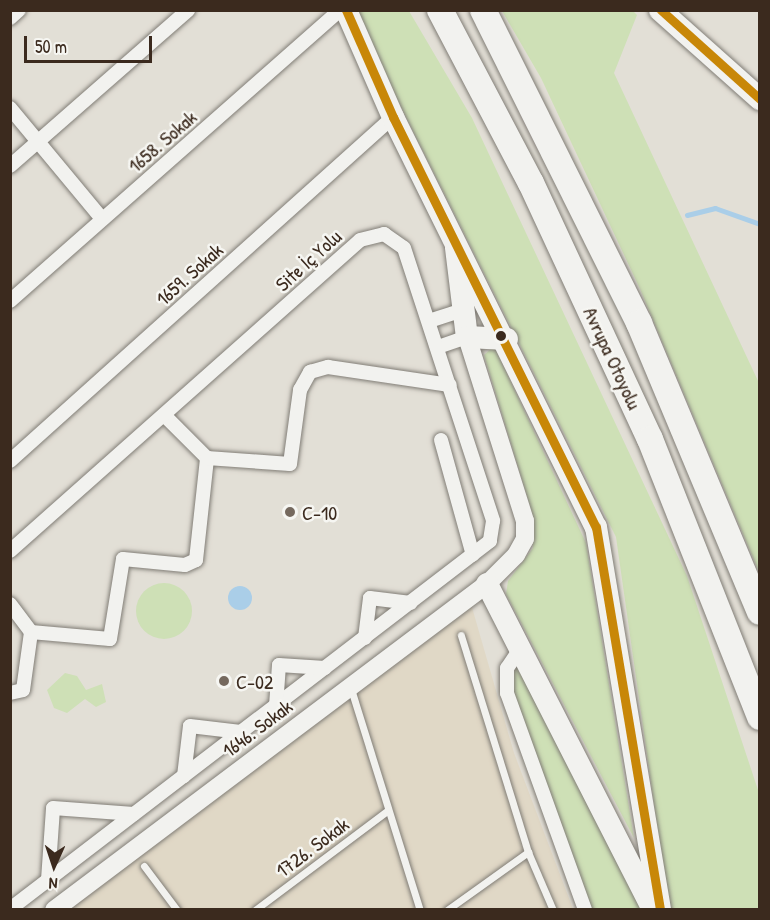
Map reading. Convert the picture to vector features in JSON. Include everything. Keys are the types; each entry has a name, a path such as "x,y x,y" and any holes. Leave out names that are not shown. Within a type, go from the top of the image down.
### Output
{"highway":[{"name":"Avrupa Otoyolu","path":"440,10 535,193 650,439 759,717"},
{"name":"Avrupa Otoyolu","path":"483,10 639,323 759,612"}],"main road":[{"path":"346,10 393,117 507,339 602,546 660,909"},
{"path":"660,10 759,99"},
{"path":"455,235 467,337 507,339"},
{"path":"487,584 522,646 653,909"}],"street":[{"path":"10,18 19,10"},
{"path":"10,166 188,10"},
{"name":"1658. Sokak","path":"10,301 340,10"},
{"path":"10,108 102,219"},
{"name":"1659. Sokak","path":"10,461 393,117"},
{"name":"Site İç Yolu","path":"10,551 364,236 384,234 404,248 438,347 494,528 490,541 11,908"},
{"path":"429,321 463,310"},
{"path":"438,347 467,337"},
{"name":"1646. Sokak","path":"54,909 487,584 516,555 526,529 467,337"},
{"path":"164,415 207,458 290,464 302,385 315,369 450,385"},
{"path":"441,440 473,555"},
{"path":"31,632 109,640 123,559 193,563 207,458"},
{"path":"365,638 370,598 411,603"},
{"path":"10,604 31,632 23,690 10,693"},
{"path":"522,646 507,668 507,693 585,909"},
{"path":"276,706 279,665 325,668"},
{"path":"184,776 190,726 241,732"},
{"path":"48,880 53,808 134,814"}],"lane":[{"path":"461,635 528,852 553,909"},
{"path":"350,687 420,909"},
{"name":"1726. Sokak","path":"255,909 388,810"},
{"path":"447,909 528,852"},
{"path":"144,866 177,909"}],"shaded area":[{"path":"469,597 514,753 573,909 56,910"}],"green space":[{"path":"353,11 409,11 472,118 687,576 759,793 759,909 669,909 616,537"},
{"path":"502,11 633,11 637,15 614,73 759,383 759,572 640,289 541,78"},
{"path":"494,346 586,543 634,838 506,594 508,581 533,548 530,506 484,355"},
{"path":"164,583 175,585 184,591 190,600 192,611 190,622 184,631 175,637 164,639 153,637 144,631 138,622 136,611 138,600 144,591 153,585"},
{"path":"522,646 653,909 585,909 506,685"},
{"path":"65,673 77,676 86,690 102,684 106,702 96,707 85,699 67,713 54,708 47,690"}],"water":[{"path":"240,586 248,590 252,598 248,606 240,610 232,606 228,598 232,590"}],"waterway":[{"path":"687,215 715,208 760,224"}],"transit line":[{"path":"346,10 393,117 596,527 660,910"},
{"path":"661,10 760,99"}],"place":[{"name":"C-10","path":"290,512"},
{"name":"C-02","path":"224,681"}]}
